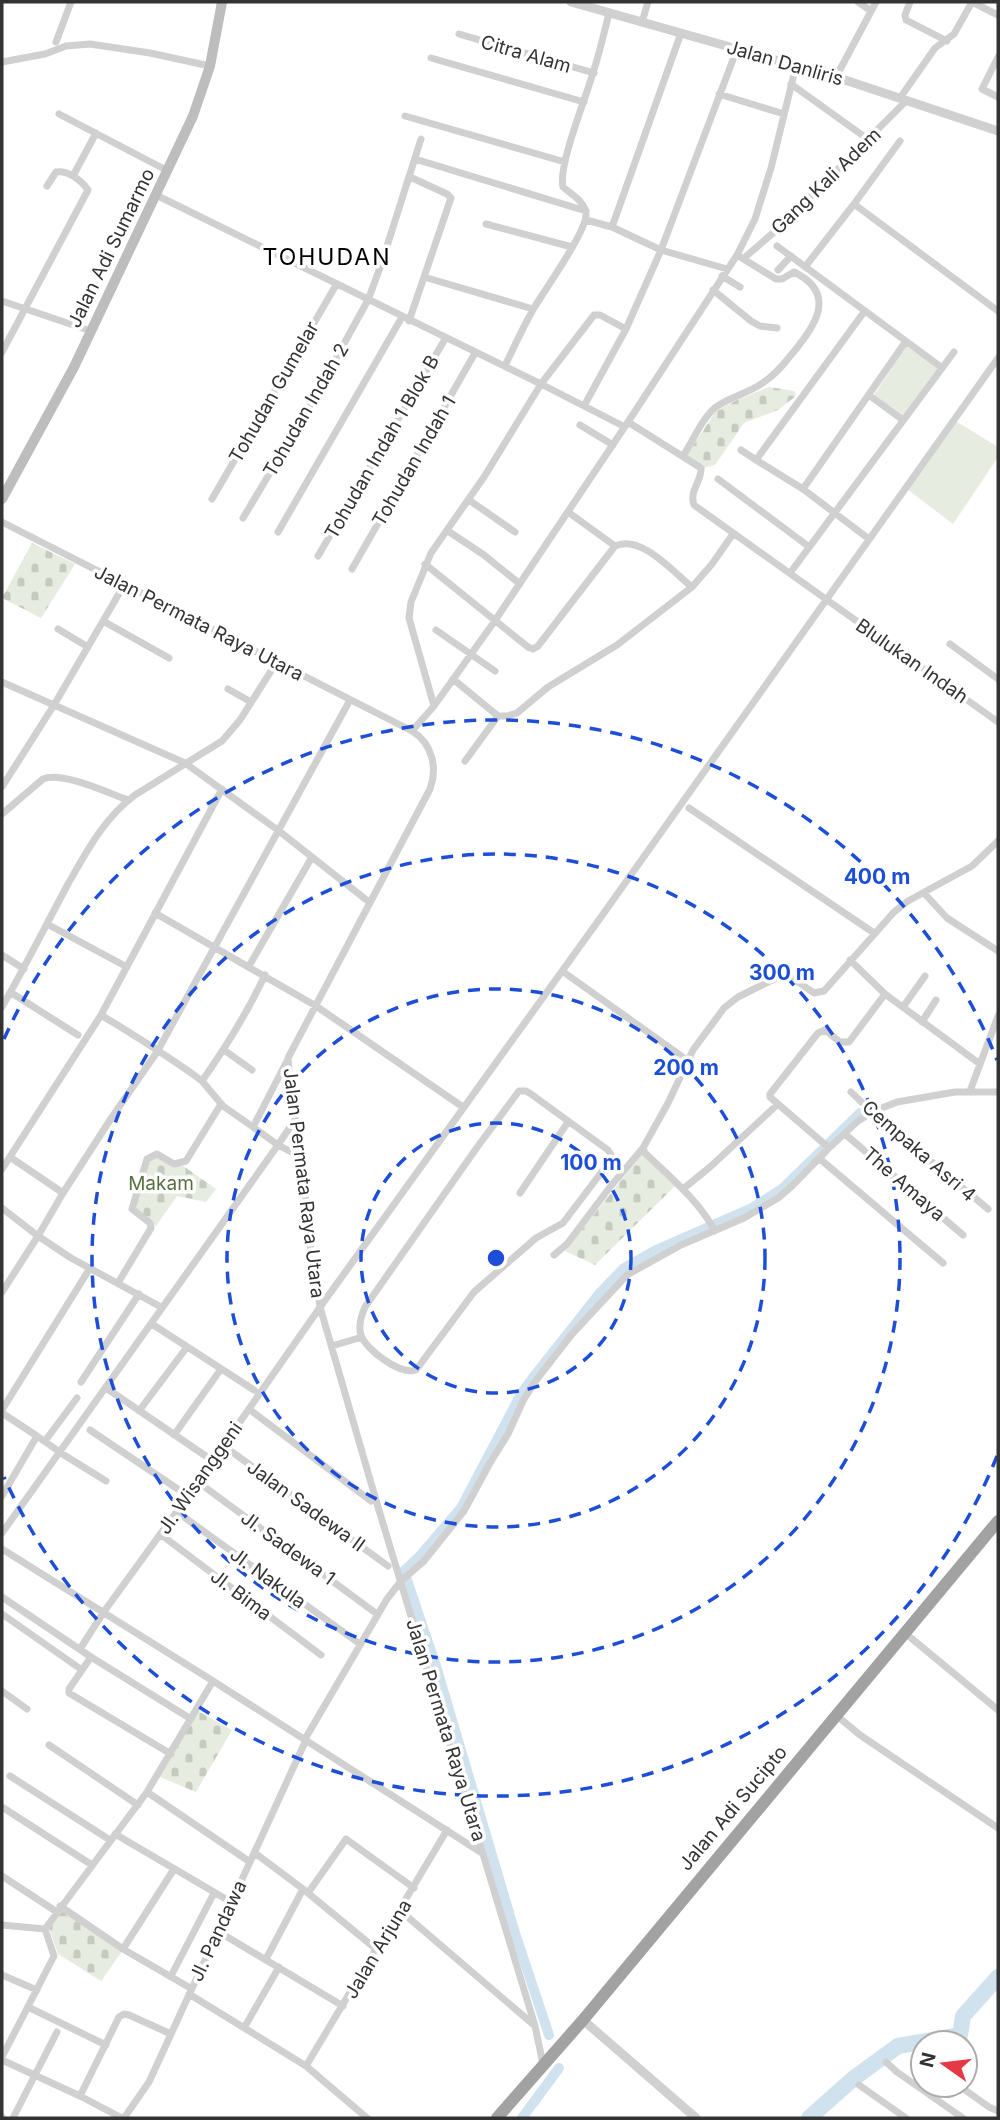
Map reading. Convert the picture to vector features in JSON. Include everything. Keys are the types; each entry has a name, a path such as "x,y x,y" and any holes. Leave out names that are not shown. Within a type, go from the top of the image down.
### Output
{"highway":[{"name":"Jalan Adi Sucipto","path":"497,2118 583,2020 998,1521"}],"main road":[{"name":"Jalan Adi Sumarmo","path":"2,499 74,367 159,196 198,104 222,2"}],"street":[{"path":"56,42 71,2"},
{"name":"Jalan Danliris","path":"571,2 836,78 998,131"},
{"path":"642,22 648,2"},
{"path":"858,2 870,10"},
{"path":"836,78 876,2"},
{"path":"910,2 906,20 947,41"},
{"path":"972,2 998,15"},
{"name":"Gang Kali Adem","path":"740,257 781,226 869,140 904,99 935,48 954,34 972,2"},
{"path":"586,216 576,196 563,187 562,180 609,13"},
{"path":"612,227 681,33"},
{"name":"Citra Alam","path":"459,34 594,73"},
{"path":"2,62 45,54 66,46 90,44 209,66"},
{"path":"584,406 626,329 661,250 737,49"},
{"path":"998,57 982,89 998,97"},
{"path":"431,58 584,102"},
{"path":"412,731 433,708 495,621 627,425 725,272 740,257 771,168 796,66"},
{"path":"791,84 869,140"},
{"path":"719,94 784,114"},
{"path":"59,114 168,171"},
{"path":"405,116 565,162"},
{"path":"73,176 96,133"},
{"name":"Tohudan Indah 2","path":"243,518 308,409 368,300 421,139"},
{"path":"805,267 900,141"},
{"path":"415,159 586,216 661,250 725,272 740,286"},
{"path":"2,352 87,194 87,187 73,176 59,171 47,186"},
{"path":"278,532 405,319 424,277 451,198 410,177"},
{"path":"159,196 445,339 627,425 683,456 712,411 725,401 766,381 799,346 817,317 817,291 810,283 794,272 782,279 776,279 740,257"},
{"path":"854,204 998,311"},
{"path":"505,366 533,309 572,247 586,216"},
{"path":"486,224 572,247"},
{"path":"777,246 941,367"},
{"path":"778,270 791,256"},
{"path":"424,277 533,309"},
{"name":"Tohudan Gumelar","path":"212,499 336,285"},
{"path":"713,290 751,321 760,326 776,328"},
{"path":"2,302 91,331"},
{"path":"756,460 864,312"},
{"path":"433,708 409,618 411,601 425,564 469,500 541,384 594,315 600,315 626,329"},
{"name":"Tohudan Indah 1 Blok B","path":"318,556 445,339"},
{"path":"803,489 906,341"},
{"path":"793,569 954,352"},
{"name":"Tohudan Indah 1","path":"352,569 475,353"},
{"name":"Jl. Wisanggeni","path":"80,1650 103,1613 998,358"},
{"path":"870,396 903,420"},
{"path":"580,425 613,445"},
{"path":"741,450 803,489 865,536"},
{"name":"Blulukan Indah","path":"683,456 702,470 692,494 694,505 998,722"},
{"path":"718,479 808,546"},
{"path":"469,500 515,532"},
{"path":"568,512 615,547"},
{"name":"Jalan Permata Raya Utara","path":"2,522 412,731 423,738 428,747 435,775 422,804 288,1058 311,1253 322,1305 405,1578 543,2064"},
{"path":"448,531 520,583"},
{"path":"453,679 498,716 512,715 548,687 617,645 692,587 733,534"},
{"path":"425,564 533,649 615,547 627,543 644,548 692,587"},
{"path":"2,787 54,705 124,584"},
{"path":"103,621 169,658"},
{"path":"58,629 88,648"},
{"path":"436,631 495,671"},
{"path":"950,644 998,679"},
{"path":"3,1002 24,969 92,842 106,823 128,800 222,741 276,663"},
{"path":"2,682 185,763 279,831 369,902"},
{"path":"228,689 251,702"},
{"path":"2,1292 112,1117 158,1052 350,701"},
{"path":"465,761 498,716"},
{"path":"2,814 43,779 51,776 128,800"},
{"path":"2,1169 101,1015 222,789"},
{"path":"689,808 874,933"},
{"path":"554,1255 567,1244 643,1148 668,1103 687,1060 715,1018 738,996 780,975 791,977 814,993 824,991 901,906 972,866 998,841"},
{"path":"249,966 312,857"},
{"path":"924,893 947,918 998,951"},
{"path":"155,913 316,1006 460,1105"},
{"path":"47,924 127,967"},
{"path":"2,955 24,969"},
{"path":"850,960 885,994 980,1064"},
{"path":"562,971 687,1060"},
{"path":"202,1081 247,1013 265,975"},
{"path":"903,1007 925,976"},
{"path":"10,992 78,1035"},
{"path":"827,1145 770,1097 770,1094 818,1032 825,1030 840,1042 849,1042 885,994"},
{"path":"922,1022 936,1000"},
{"path":"101,1015 202,1081 220,1104 278,1145 299,1156"},
{"path":"970,1091 997,1020"},
{"path":"224,1050 252,1070"},
{"path":"253,1127 288,1058"},
{"path":"521,1090 528,1092 608,1150 610,1161 563,1223 536,1238 474,1292 414,1371 408,1372 397,1367 370,1348 362,1337 360,1326 365,1307 516,1093 521,1090"},
{"name":"Jl. Pandawa","path":"123,2118 149,2082 306,1739 377,1614 405,1578 424,1562 464,1511 509,1434 528,1391 581,1324 633,1270 681,1245 744,1218 778,1198 820,1158 827,1145 872,1112 897,1102 955,1091 998,1092"},
{"name":"Cempaka Asri 4","path":"851,1092 988,1209"},
{"path":"118,1283 151,1228 150,1223 133,1212 132,1207 146,1159 157,1154 174,1164 186,1161 220,1104"},
{"path":"683,1189 778,1104"},
{"path":"2,1532 295,1121"},
{"path":"520,1193 568,1122"},
{"name":"The Amaya","path":"845,1134 963,1235"},
{"path":"643,1148 683,1189 714,1230"},
{"path":"10,1157 63,1193"},
{"path":"820,1158 943,1263"},
{"path":"2,1221 5,1210 38,1236 161,1307"},
{"path":"90,1268 2,1411 106,1481"},
{"path":"81,1382 139,1294"},
{"path":"155,1326 254,1390"},
{"path":"334,1345 362,1337"},
{"path":"139,1411 187,1347"},
{"path":"174,1435 220,1368"},
{"path":"109,1390 213,1461"},
{"path":"45,1441 77,1398"},
{"path":"249,1409 370,1501"},
{"path":"90,1430 188,1496"},
{"path":"2,1496 37,1436"},
{"name":"Jalan Sadewa II","path":"223,1446 388,1566"},
{"name":"Jl. Sadewa 1","path":"198,1482 377,1614"},
{"name":"Jl. Nakula","path":"177,1512 360,1644"},
{"name":"Jl. Bima","path":"160,1535 321,1655"},
{"path":"2,1549 483,1853"},
{"path":"2,1597 80,1650 191,1718"},
{"path":"14,1605 4,1615 82,1670"},
{"path":"905,1633 998,1710"},
{"path":"91,1657 69,1693 171,1754"},
{"path":"45,1929 147,1793 213,1681"},
{"path":"2,1692 27,1709"},
{"path":"836,1715 859,1735 998,1828"},
{"path":"49,1745 138,1805"},
{"path":"10,1776 231,1902"},
{"path":"147,1793 250,1862"},
{"path":"2,1807 92,1865"},
{"name":"Jalan Arjuna","path":"306,2066 447,1830"},
{"path":"267,1959 305,1891 346,1839 414,1888"},
{"path":"255,1853 376,1949"},
{"path":"123,1949 174,1869"},
{"path":"2,1876 171,1976 190,1992 306,2066 367,2118"},
{"path":"171,1976 214,1893"},
{"path":"403,1913 534,2026"},
{"path":"2,1925 45,1929"},
{"path":"45,1929 54,1956 2,2058 123,2118"},
{"path":"219,1932 343,2006"},
{"path":"244,2028 279,1966"},
{"path":"2,1975 37,1990"},
{"path":"28,2007 106,2045"},
{"path":"80,2096 119,2017 124,2014 171,2034"},
{"path":"583,2020 696,2118"},
{"path":"13,2118 57,2032"},
{"path":"886,2062 963,2118"},
{"path":"859,2085 906,2118"},
{"path":"978,2099 998,2110"}],"green space":[{"path":"906,346 938,368 902,416 874,395"},
{"path":"769,387 794,391 796,396 778,410 744,423 715,465 703,468 688,458 687,455 716,411"},
{"path":"954,420 998,447 998,457 953,524 907,489"},
{"path":"32,543 75,564 41,618 2,598"},
{"path":"642,1154 675,1186 595,1265 565,1251"},
{"name":"Makam","path":"155,1156 182,1165 216,1189 206,1202 177,1196 156,1226 134,1211 147,1161"},
{"path":"198,1711 232,1730 196,1792 160,1777"},
{"path":"62,1909 123,1950 101,1981 58,1954 49,1928"}],"waterway":[{"path":"549,2035 515,1933 436,1666 404,1571 461,1508 521,1394 599,1294 624,1268 656,1250 752,1208 782,1189 860,1113"},
{"path":"809,2118 854,2078 898,2046 960,2035 963,2016 998,1977"},
{"path":"522,2118 559,2068"}],"district":[{"name":"TOHUDAN","path":"327,257"}]}
